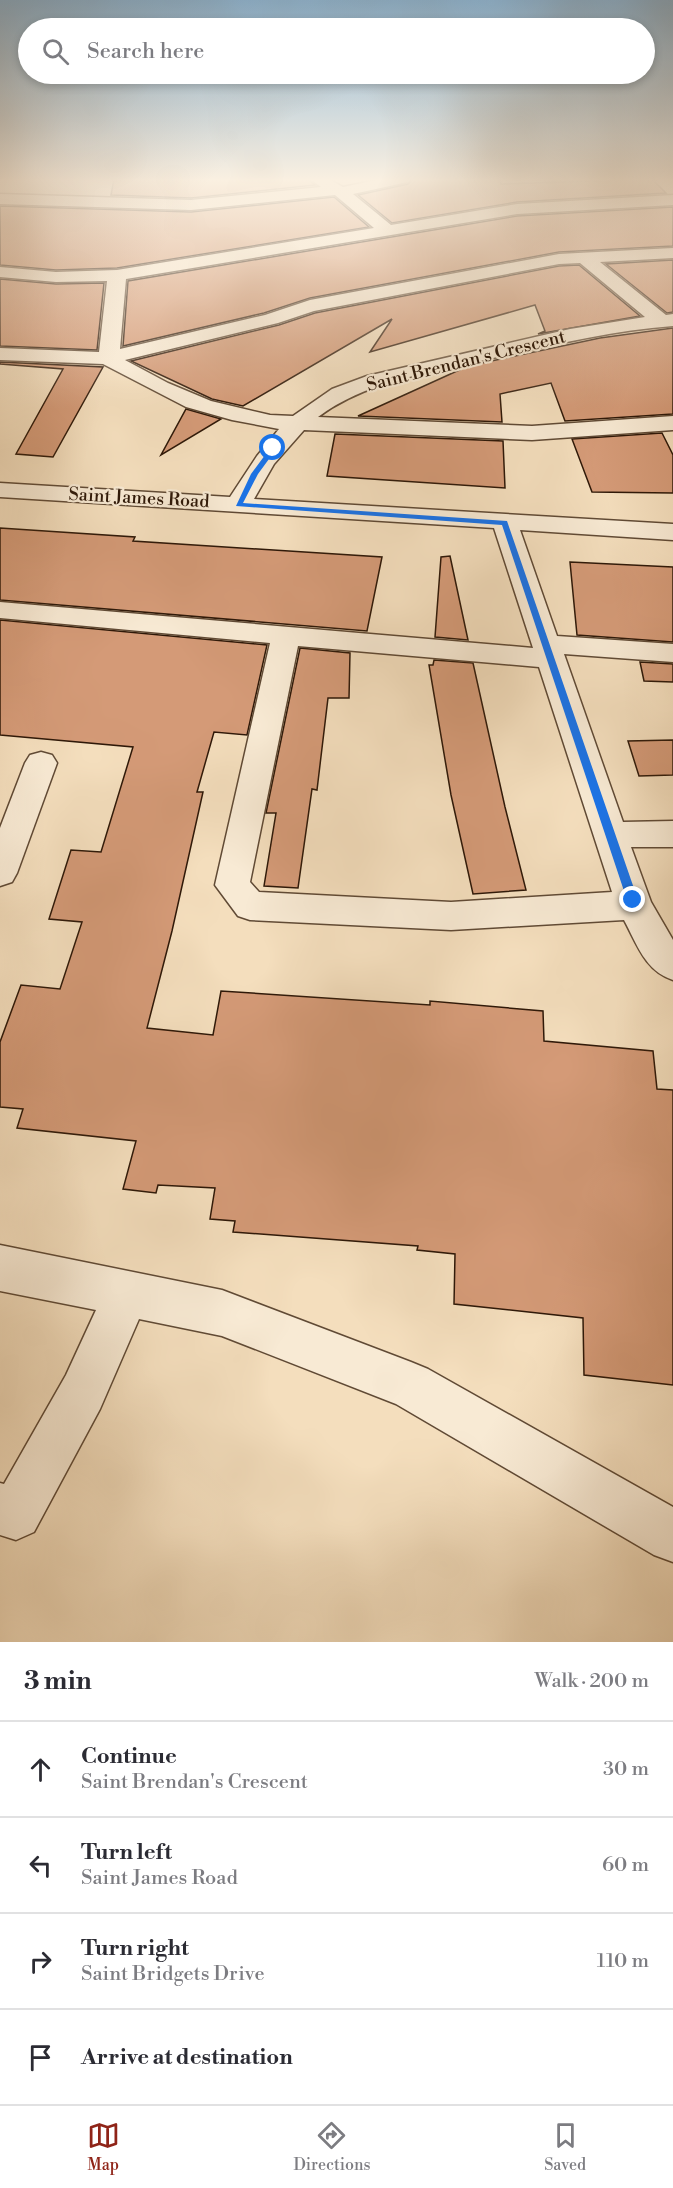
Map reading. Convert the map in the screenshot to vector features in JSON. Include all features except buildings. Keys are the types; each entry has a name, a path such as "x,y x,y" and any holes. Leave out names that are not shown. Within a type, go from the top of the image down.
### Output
{"street":[{"path":"0,272 56,277 117,275 233,256"},
{"path":"0,354 107,358 271,319 310,306 559,259 626,256"},
{"path":"584,258 667,320"},
{"path":"107,358 117,275"},
{"name":"Saint Brendan's Crescent","path":"238,505 254,474 273,448 298,422 327,400 397,374 574,334 667,320"},
{"path":"107,358 134,374 195,402 270,422 532,433 673,423"},
{"name":"Saint James Road","path":"0,490 673,532"},
{"path":"505,523 634,905 668,960"},
{"path":"0,610 286,636 547,652 673,652"},
{"path":"286,636 231,885 250,906 451,916 634,905"},
{"path":"0,873 41,764"},
{"path":"609,835 673,834"},
{"path":"0,1268 222,1313 411,1386 673,1536"},
{"path":"0,1509 16,1514 84,1392 127,1294"}],"route":[{"path":"273,448 254,474 238,505 505,523 544,644 633,900"}]}
